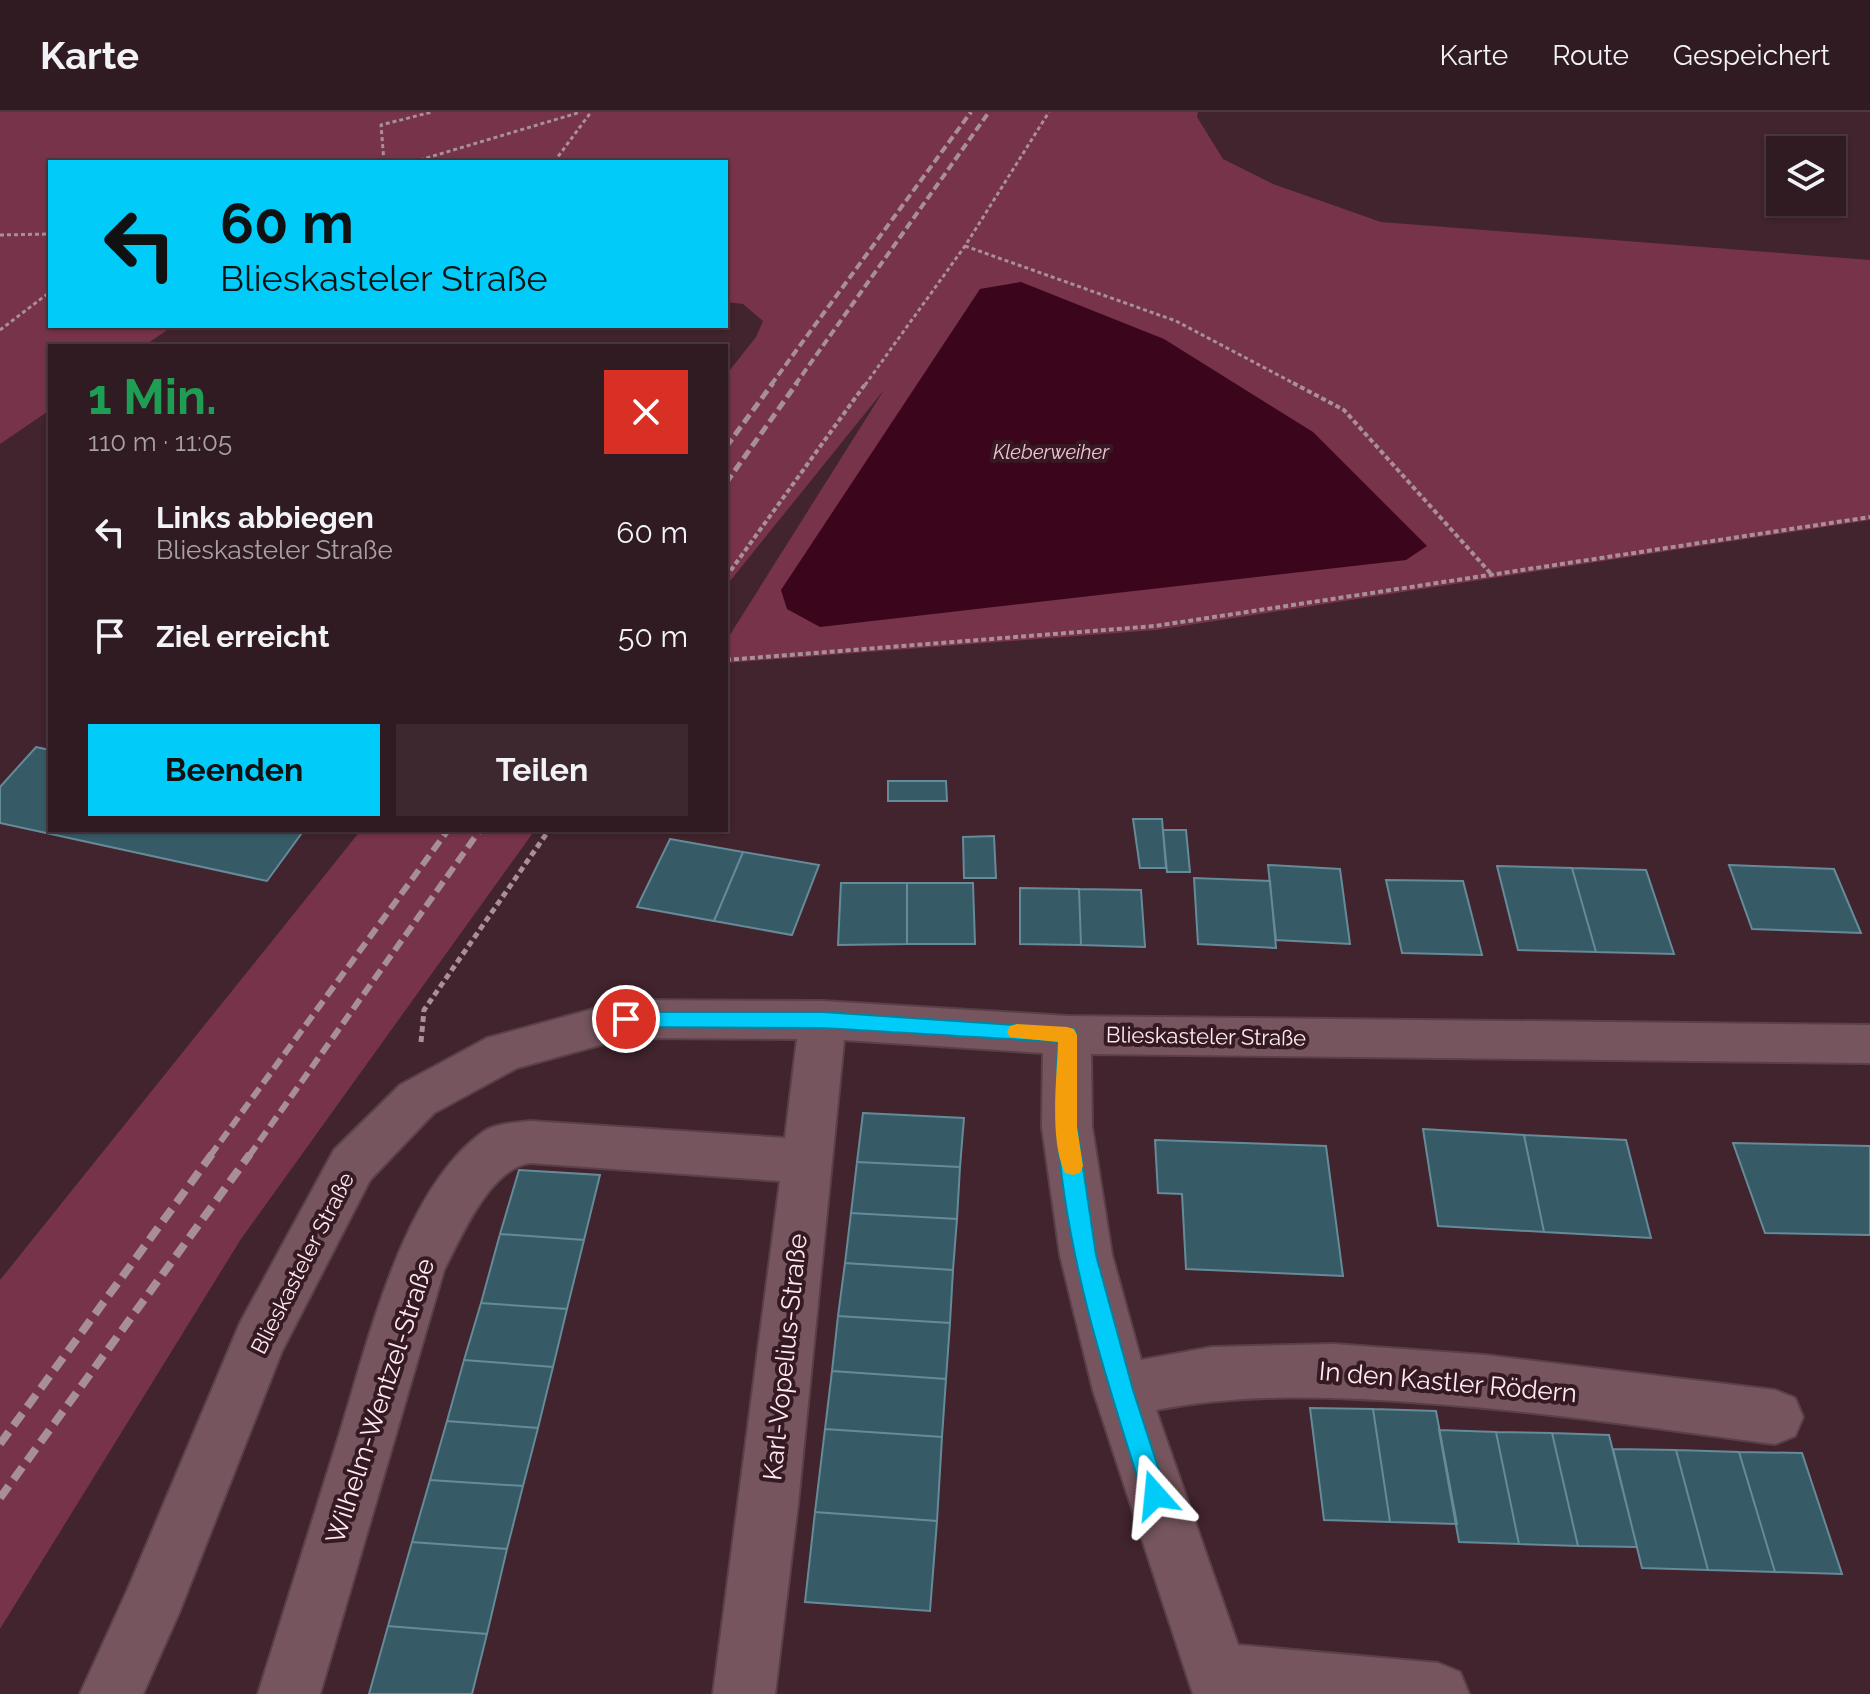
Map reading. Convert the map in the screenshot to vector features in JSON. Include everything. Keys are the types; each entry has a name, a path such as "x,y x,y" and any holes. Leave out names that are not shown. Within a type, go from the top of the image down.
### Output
{"street":[{"name":"Blieskasteler Straße","path":"111,1694 149,1613 259,1341 352,1165 417,1099 504,1052 626,1019 823,1020 1067,1035 1870,1044"},
{"name":"Karl-Vopelius-Straße","path":"744,1694 823,1020"},
{"path":"1067,1035 1067,1127 1086,1255 1121,1390 1221,1684 1438,1694"},
{"name":"Wilhelm-Wentzel-Straße","path":"289,1694 419,1266 454,1200 480,1166 503,1145 530,1142 808,1161"},
{"name":"In den Kastler Rödern","path":"1121,1390 1212,1373 1333,1370 1485,1381 1775,1417"}],"path":[{"path":"384,160 381,125 432,112"},
{"path":"420,160 581,112"},
{"path":"555,160 591,112"},
{"path":"728,574 965,246 1049,112"},
{"path":"0,235 48,234"},
{"path":"965,246 1176,321 1344,410 1493,576"},
{"path":"0,330 48,294"},
{"path":"728,660 1155,626 1870,517"},
{"path":"417,1099 424,1010 548,832"}],"shaded area":[{"path":"0,112 1198,112 1197,117 1223,159 1273,184 1381,222 1870,260 1870,520 1156,630 728,663 728,638 884,390 728,584 728,372 756,337 763,321 743,304 728,302 728,160 48,160 48,328 170,328 147,344 48,344 48,411 0,444"},
{"path":"359,832 534,832 241,1239 0,1629 0,1280"}],"water":[{"name":"Kleberweiher","path":"1021,282 1164,339 1313,432 1427,546 1406,560 820,627 787,609 781,590 980,289"}],"building":[{"path":"36,747 48,750 48,832 303,832 267,881 0,823 0,787"},
{"path":"888,781 946,781 947,801 888,801"},
{"path":"1133,819 1162,819 1166,868 1140,868"},
{"path":"1163,830 1186,830 1190,872 1167,872"},
{"path":"994,836 996,878 964,878 963,837"},
{"path":"670,839 743,852 714,921 637,907"},
{"path":"743,852 819,865 792,935 714,921"},
{"path":"1268,865 1340,869 1350,944 1276,940"},
{"path":"1729,865 1834,869 1861,933 1752,929"},
{"path":"1497,866 1572,868 1596,952 1518,950"},
{"path":"1572,868 1646,870 1674,954 1596,952"},
{"path":"1194,878 1270,881 1276,948 1198,944"},
{"path":"1386,880 1463,881 1482,955 1402,953"},
{"path":"841,883 907,883 907,944 838,945"},
{"path":"907,883 973,883 975,944 907,944"},
{"path":"1020,888 1079,889 1081,945 1020,944"},
{"path":"1079,889 1141,890 1145,947 1081,945"},
{"path":"863,1113 964,1118 960,1167 857,1162"},
{"path":"1423,1129 1524,1135 1544,1232 1438,1226"},
{"path":"1524,1135 1626,1140 1651,1238 1544,1232"},
{"path":"1155,1140 1326,1146 1343,1276 1186,1269 1182,1194 1158,1193"},
{"path":"1733,1143 1870,1146 1870,1235 1765,1233"},
{"path":"857,1162 960,1167 957,1219 851,1213"},
{"path":"519,1170 600,1175 584,1240 500,1234"},
{"path":"851,1213 957,1219 953,1270 845,1263"},
{"path":"500,1234 584,1240 567,1309 481,1303"},
{"path":"845,1263 953,1270 950,1323 838,1316"},
{"path":"481,1303 567,1309 553,1367 464,1360"},
{"path":"838,1316 950,1323 946,1379 832,1371"},
{"path":"464,1360 553,1367 538,1428 447,1421"},
{"path":"832,1371 946,1379 942,1437 825,1429"},
{"path":"1310,1408 1373,1409 1390,1522 1324,1520"},
{"path":"1373,1409 1436,1411 1457,1524 1390,1522"},
{"path":"447,1421 538,1428 523,1486 430,1480"},
{"path":"825,1429 942,1437 937,1521 815,1512"},
{"path":"1439,1430 1496,1432 1519,1544 1459,1542"},
{"path":"1496,1432 1552,1433 1578,1546 1519,1544"},
{"path":"1552,1433 1609,1435 1637,1547 1578,1546"},
{"path":"1613,1449 1676,1450 1708,1570 1642,1568"},
{"path":"1676,1450 1739,1452 1775,1572 1708,1570"},
{"path":"1739,1452 1802,1453 1842,1574 1775,1572"},
{"path":"430,1480 523,1486 507,1549 412,1542"},
{"path":"815,1512 937,1521 930,1611 805,1602"},
{"path":"412,1542 507,1549 487,1634 388,1626"},
{"path":"388,1626 487,1634 472,1694 369,1694"}],"railway":[{"path":"771,385 971,112"},
{"path":"795,385 989,112"},
{"path":"728,444 773,383"},
{"path":"728,480 797,383"},
{"path":"210,1156 447,832"},
{"path":"249,1156 479,832"},
{"path":"0,1444 212,1154"},
{"path":"0,1498 250,1154"}],"slow traffic":[{"path":"1017,1032 1067,1035 1067,1127 1073,1166"}],"route":[{"path":"626,1019 823,1020 1067,1035 1067,1127 1086,1255 1121,1390 1155,1495"}]}
